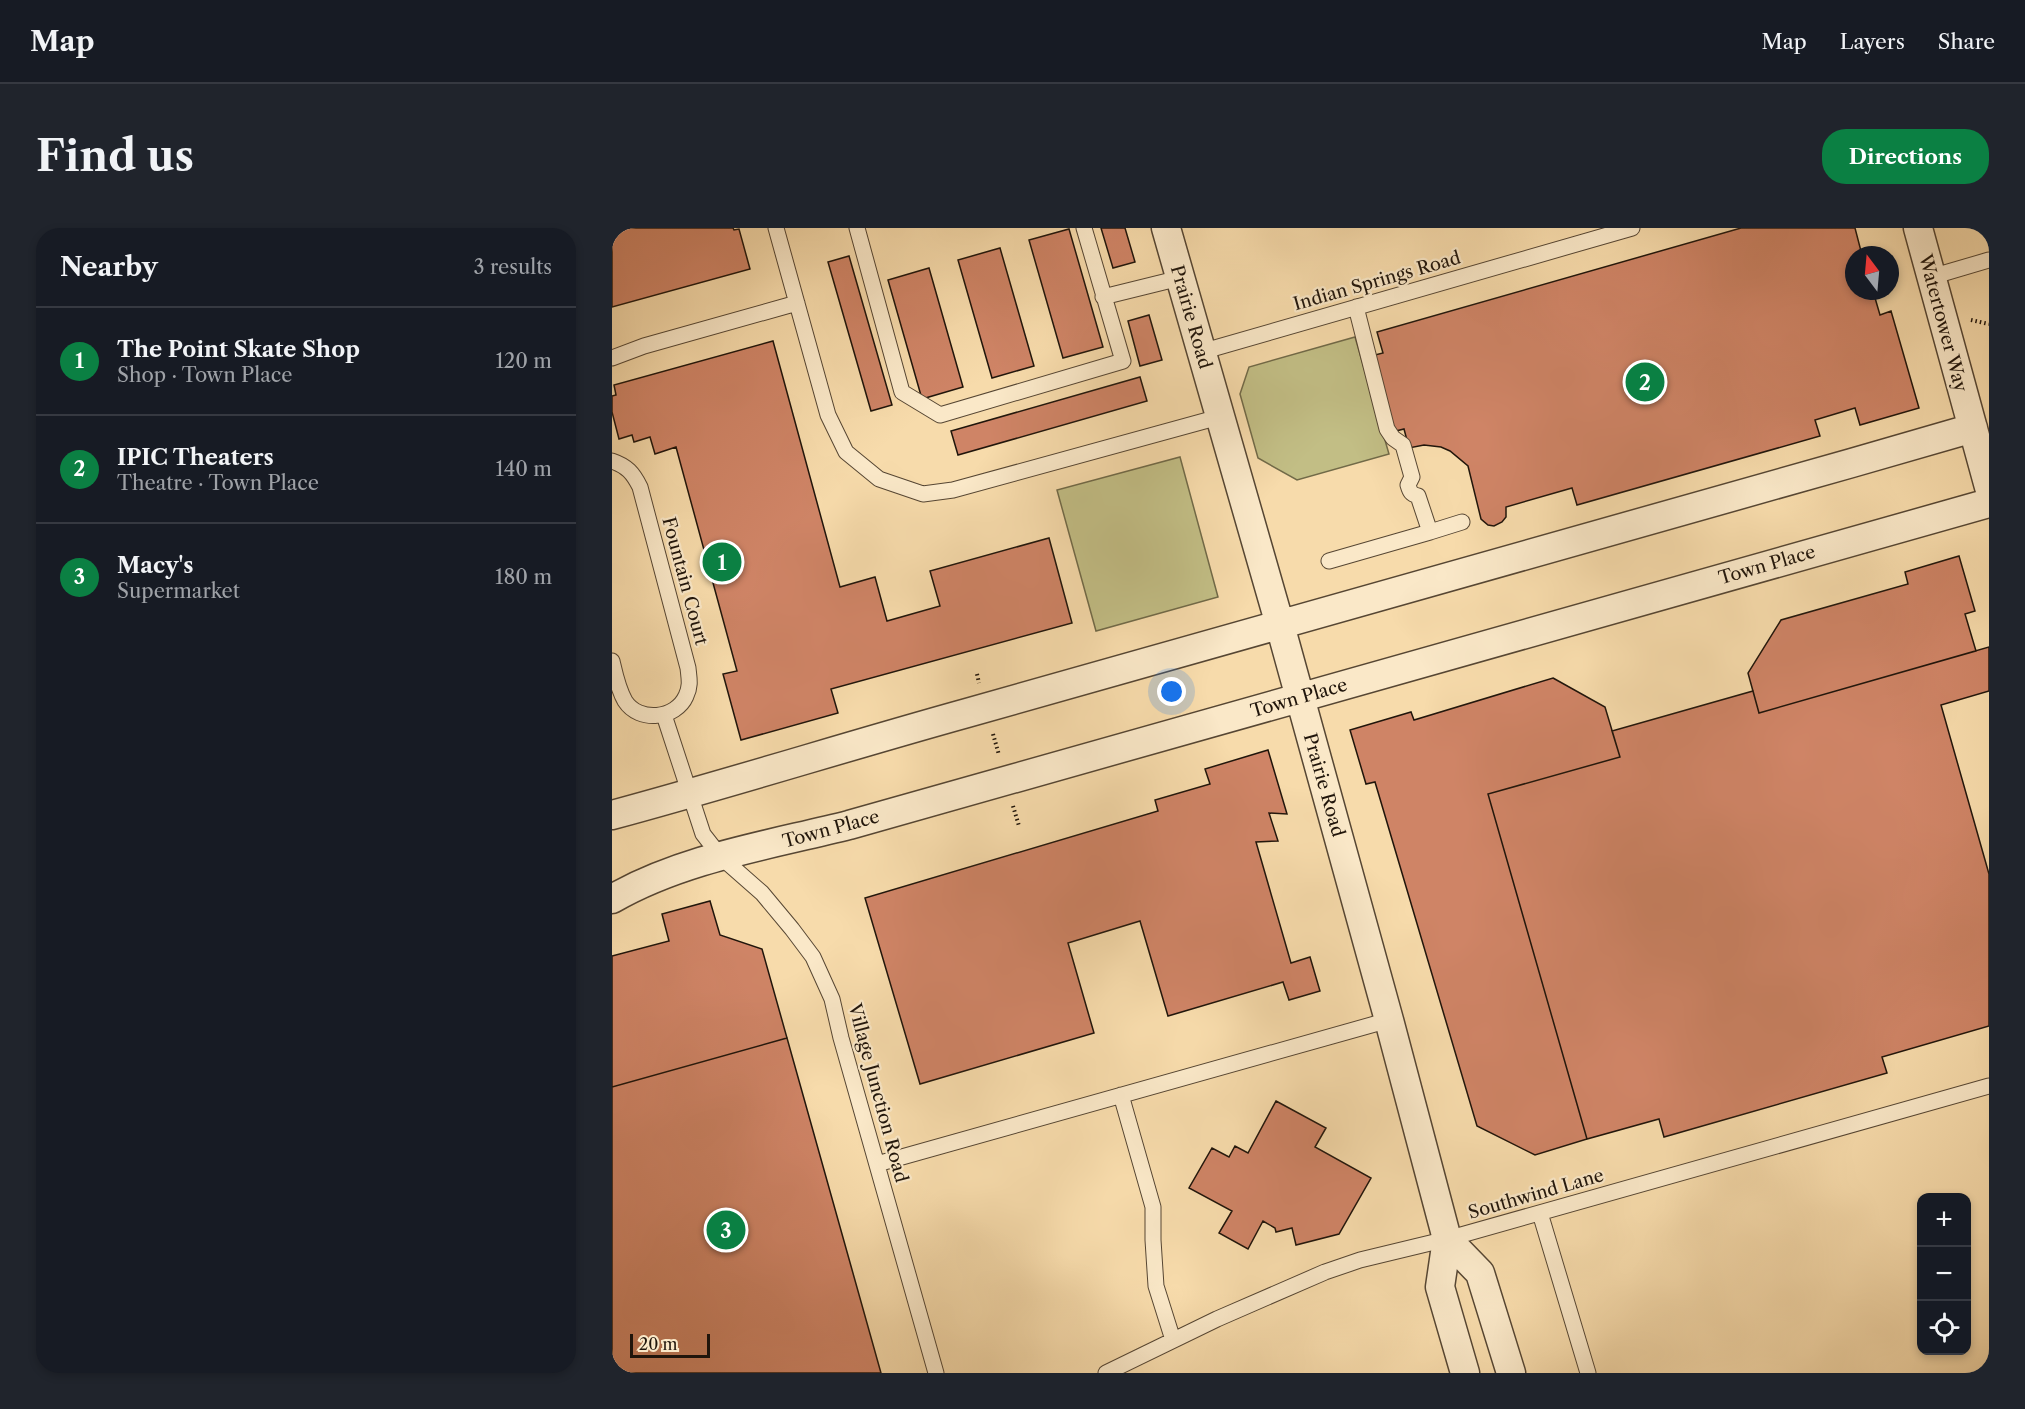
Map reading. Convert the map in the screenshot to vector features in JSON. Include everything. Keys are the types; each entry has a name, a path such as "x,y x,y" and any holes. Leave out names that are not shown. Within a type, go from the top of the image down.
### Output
{"street":[{"name":"Prairie Road","path":"1166,228 1280,625 1447,1239 1440,1287 1465,1373"},
{"name":"Watertower Way","path":"1918,228 1989,487"},
{"path":"612,815 1972,428"},
{"name":"Town Place","path":"612,899 631,888 687,865 849,825 1989,503"},
{"name":"Prairie Road","path":"1447,1239 1480,1273 1511,1373"}],"lane":[{"path":"776,228 828,415 846,452 879,479 923,494 953,490 1219,417"},
{"path":"857,228 902,392 940,415 1123,361 1084,228"},
{"name":"Indian Springs Road","path":"1201,352 1632,228"},
{"path":"1931,277 1989,260"},
{"path":"1103,297 1180,278"},
{"path":"612,358 644,346 797,303"},
{"path":"1356,307 1387,429 1393,438 1404,445 1412,477 1408,485 1409,491 1419,496 1430,532"},
{"name":"Fountain Court","path":"612,461 623,465 634,474 640,487 688,668 690,683 686,697 677,708 664,715"},
{"path":"1329,561 1462,522"},
{"path":"612,661 626,702 636,712 650,716 664,715 690,794"},
{"name":"Village Junction Road","path":"690,794 703,834 721,857 762,893 813,957 832,999 936,1373"},
{"path":"877,1164 1389,1020"},
{"name":"Southwind Lane","path":"1106,1373 1173,1340 1325,1272 1360,1260 1447,1239 1989,1086"},
{"path":"1121,1095 1153,1207 1156,1286 1173,1340"},
{"path":"1540,1213 1588,1373"}],"path":[{"path":"1965,319 1989,324"},
{"path":"977,674 1019,825"}],"shaded area":[{"path":"1355,337 1389,454 1297,480 1258,458 1240,394 1249,367"},
{"path":"1180,457 1218,597 1096,631 1057,490"}],"building":[{"path":"612,228 739,229 750,269 612,307"},
{"path":"1101,228 1125,228 1135,262 1113,268"},
{"path":"1741,228 1855,228 1860,246 1845,246 1845,300 1876,300 1880,315 1891,311 1919,408 1860,425 1855,408 1815,420 1820,436 1577,505 1572,488 1506,507 1506,517 1494,526 1488,525 1481,519 1468,466 1450,451 1441,447 1424,445 1409,448 1404,429 1392,432 1371,356 1383,353 1377,332"},
{"path":"1069,229 1103,347 1063,358 1029,240"},
{"path":"1000,248 1034,366 992,378 958,260"},
{"path":"849,256 892,405 871,411 828,262"},
{"path":"929,268 963,387 922,399 888,280"},
{"path":"1149,315 1162,360 1140,366 1128,321"},
{"path":"773,341 840,587 875,577 887,621 940,606 930,571 1049,538 1072,623 831,689 838,713 741,740 723,674 737,671 676,447 655,454 650,437 634,442 632,435 619,439 612,412 612,396 616,395 614,385"},
{"path":"1140,377 1147,401 958,455 951,431"},
{"path":"1959,556 1975,611 1965,614 1976,651 1759,713 1748,673 1781,620 1908,584 1905,572"},
{"path":"1989,647 1989,691 1941,705 1989,874 1989,1026 1882,1057 1887,1073 1664,1137 1659,1119 1587,1139 1488,794 1620,757 1612,731 1753,691 1759,713"},
{"path":"1553,678 1605,707 1620,757 1488,794 1587,1139 1535,1155 1477,1126 1375,782 1366,784 1350,730 1411,712 1414,720"},
{"path":"1268,750 1287,814 1269,813 1278,841 1256,842 1291,963 1310,957 1320,991 1289,1000 1283,982 1168,1016 1140,921 1068,943 1094,1033 920,1084 865,898 1158,811 1155,800 1210,784 1205,769"},
{"path":"710,901 720,935 762,949 787,1038 612,1087 612,956 669,941 662,914"},
{"path":"787,1038 881,1373 612,1373 612,1087"},
{"path":"1276,1101 1326,1128 1315,1147 1371,1178 1339,1234 1296,1245 1292,1228 1276,1232 1275,1228 1263,1221 1248,1249 1219,1233 1232,1211 1189,1188 1212,1148 1229,1157 1235,1146 1248,1153"}],"place":[{"name":"IPIC Theaters","path":"1645,382"},
{"name":"The Point Skate Shop","path":"722,562"},
{"name":"Macy's","path":"726,1230"}]}
